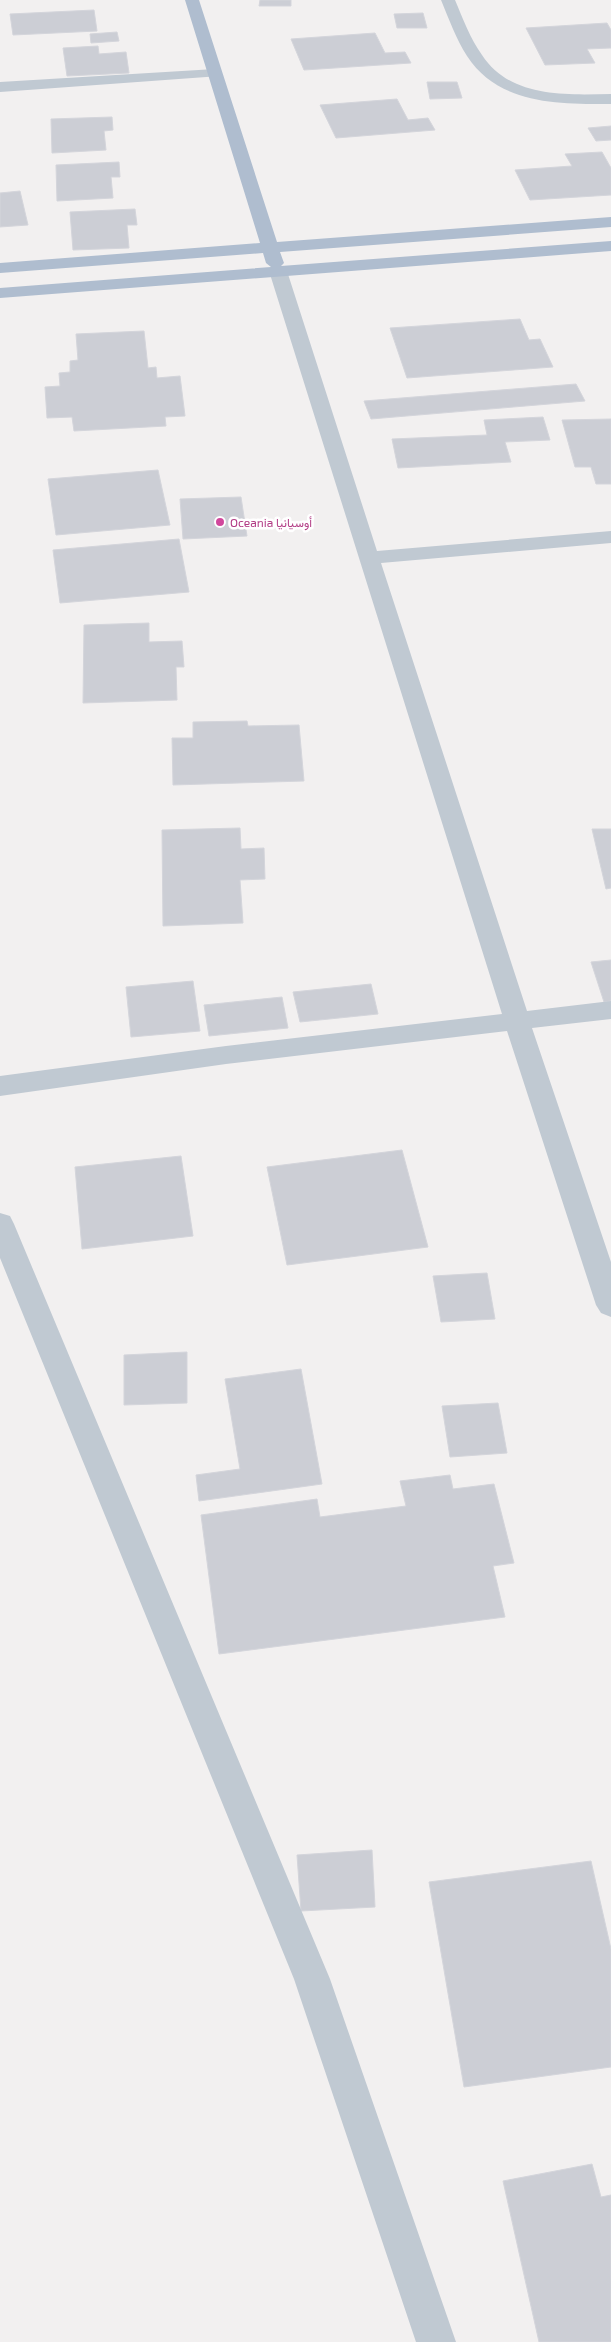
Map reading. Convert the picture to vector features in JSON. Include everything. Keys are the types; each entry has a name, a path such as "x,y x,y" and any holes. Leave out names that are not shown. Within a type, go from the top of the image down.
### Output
{"main road":[{"path":"192,0 278,271"},
{"path":"0,268 270,246 611,222"},
{"path":"0,292 611,246"}],"street":[{"path":"448,0 478,62 500,83 518,91 539,96 611,99"},
{"path":"0,87 215,73"},
{"path":"278,271 517,1021 611,1304"},
{"path":"368,558 611,537"},
{"path":"0,1086 226,1054 611,1010"},
{"path":"0,1224 312,1979 436,2342"}],"building":[{"path":"260,0 291,0 291,6 259,6"},
{"path":"94,10 97,31 13,35 10,14"},
{"path":"423,13 427,28 397,28 394,14"},
{"path":"607,23 611,30 611,48 587,49 595,63 545,65 526,28"},
{"path":"117,32 119,41 91,43 90,34"},
{"path":"375,33 385,53 405,52 411,63 304,70 291,39"},
{"path":"98,46 99,54 126,52 129,73 67,76 63,48"},
{"path":"427,82 457,82 462,98 430,99"},
{"path":"397,99 408,120 428,118 435,130 336,138 320,105"},
{"path":"112,117 113,130 104,131 106,150 52,153 51,119"},
{"path":"611,126 611,140 596,141 588,128"},
{"path":"602,152 611,168 611,195 530,200 515,170 572,166 565,154"},
{"path":"119,162 120,177 111,177 113,198 57,201 56,165"},
{"path":"20,191 28,225 0,227 0,193"},
{"path":"135,209 137,225 127,225 129,248 73,250 70,212"},
{"path":"520,319 529,340 540,339 553,367 407,378 390,328"},
{"path":"144,331 148,368 156,367 157,378 180,376 185,416 165,417 166,426 74,431 72,417 47,418 45,387 60,386 59,373 70,372 70,361 78,360 76,334"},
{"path":"576,384 585,401 371,419 364,401"},
{"path":"543,417 550,440 505,442 511,462 398,468 392,439 487,435 484,420"},
{"path":"611,419 611,484 596,484 591,467 575,467 562,420"},
{"path":"158,470 170,525 56,535 48,479"},
{"path":"241,497 247,536 183,539 180,499"},
{"path":"179,539 189,592 60,603 53,550"},
{"path":"149,623 149,642 182,641 184,667 176,667 177,700 83,703 84,625"},
{"path":"247,721 248,726 299,725 304,781 173,785 172,738 193,738 193,722"},
{"path":"240,828 241,849 264,848 265,879 240,880 243,923 163,926 162,830"},
{"path":"592,829 611,829 611,888 606,889"},
{"path":"611,960 611,1001 604,1002 591,962"},
{"path":"193,981 200,1031 131,1037 126,987"},
{"path":"371,984 378,1014 300,1022 293,992"},
{"path":"282,997 288,1028 209,1036 204,1005"},
{"path":"402,1150 428,1247 287,1265 267,1167"},
{"path":"181,1156 193,1236 82,1249 75,1167"},
{"path":"487,1273 495,1319 441,1322 433,1276"},
{"path":"187,1352 187,1403 124,1405 124,1355"},
{"path":"301,1369 322,1484 199,1501 196,1475 240,1469 225,1379"},
{"path":"498,1403 507,1453 450,1457 442,1406"},
{"path":"450,1475 453,1489 494,1484 514,1563 493,1566 505,1617 219,1654 201,1515 317,1499 320,1517 406,1506 400,1481"},
{"path":"372,1850 375,1907 301,1911 297,1855"},
{"path":"591,1861 611,1949 611,2067 464,2087 429,1882"},
{"path":"592,2164 601,2197 611,2195 611,2342 539,2342 503,2181"}],"place":[{"name":"Oceania أوسيانيا","path":"220,522"}]}
